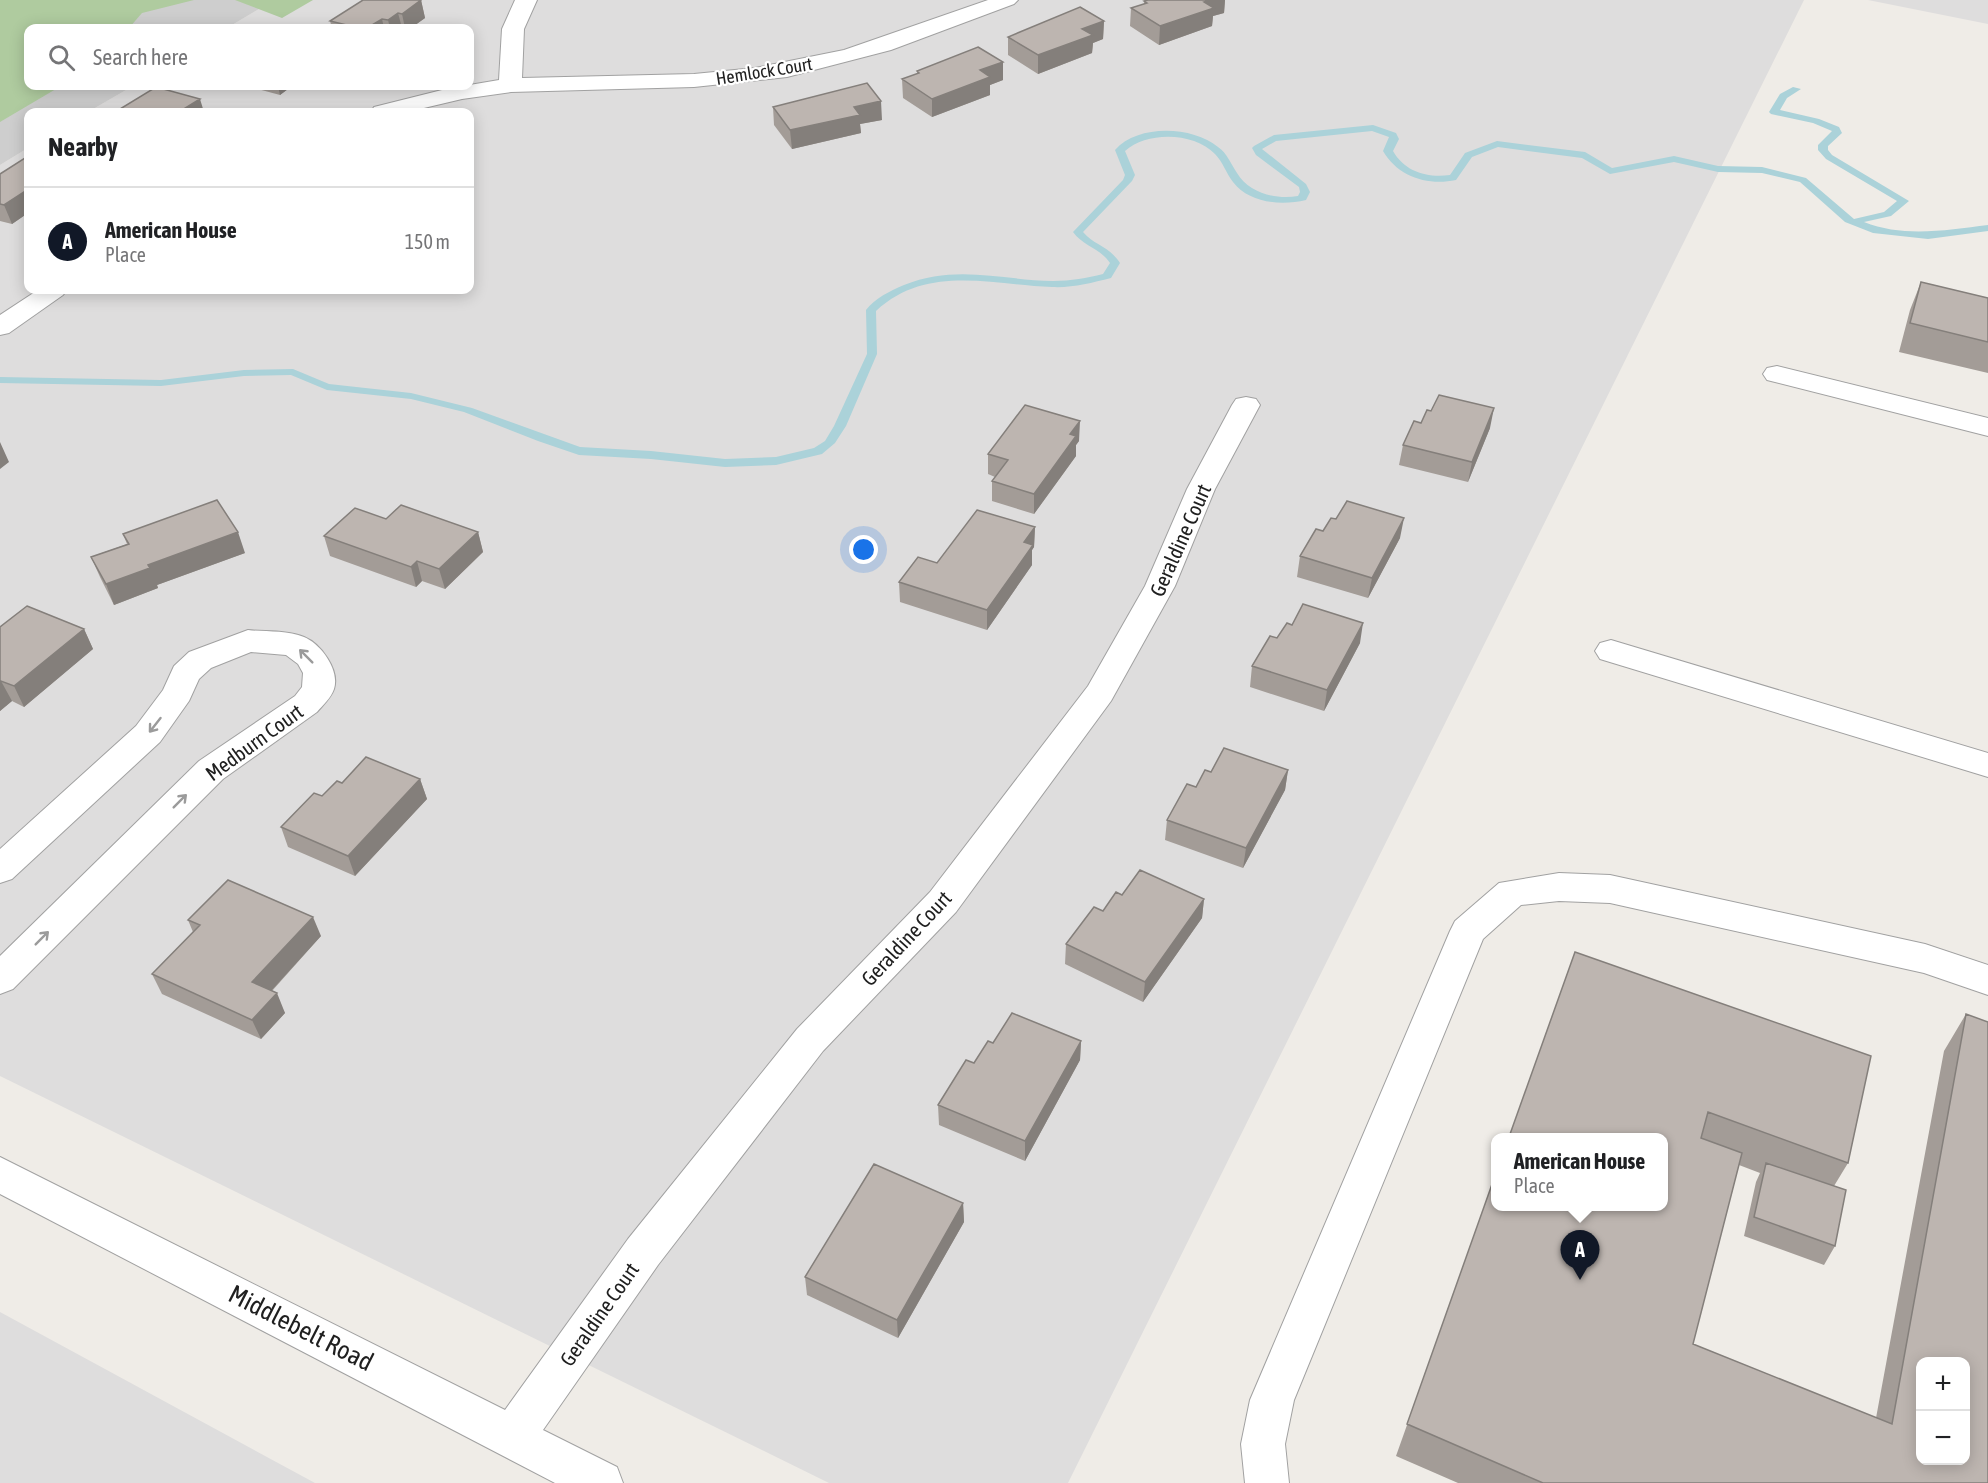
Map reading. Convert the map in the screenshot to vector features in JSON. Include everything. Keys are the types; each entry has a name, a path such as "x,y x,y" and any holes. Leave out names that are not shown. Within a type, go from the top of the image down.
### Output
{"street":[{"path":"510,85 513,29 526,0"},
{"name":"Hemlock Court","path":"398,108 456,93 510,85 698,81 758,75 828,61 909,37 1007,0"},
{"path":"0,327 48,294"},
{"path":"1777,374 1988,428"},
{"name":"Geraldine Court","path":"512,1437 643,1252 810,1040 943,902 1100,693 1160,586 1201,489 1246,405"},
{"name":"Medburn Court","path":"0,870 148,734 178,693 185,674 200,660 248,641 294,645 310,657 319,673 318,689 306,704 211,770 0,979"},
{"path":"1611,651 1988,765"},
{"path":"1267,1483 1263,1444 1272,1400 1468,931 1512,893 1559,887 1610,889 1925,959 1988,980"},
{"name":"Middlebelt Road","path":"0,1174 602,1483"}],"shaded area":[{"path":"0,0 274,0 234,24 24,24 24,90 126,90 95,108 24,108 24,150 0,165"},
{"path":"274,0 1804,0 1068,1483 829,1483 0,1076 0,165 24,150 24,294 474,294 474,108 95,108 126,90 474,90 474,24 234,24"},
{"path":"1868,0 1988,0 1988,24"},
{"path":"0,1312 315,1483 0,1483"}],"green space":[{"path":"0,0 194,0 142,13 132,24 24,24 24,90 54,90 0,122"},
{"path":"235,0 313,0 282,18"}],"building":[{"path":"363,0 421,0 402,14 398,13 388,20 382,19 374,24 342,24 330,21"},
{"path":"1210,0 1204,2 1214,8 1160,26 1131,8 1147,3 1144,1"},
{"path":"1080,7 1104,21 1082,29 1093,35 1038,55 1008,37"},
{"path":"978,47 1003,62 980,70 990,77 932,99 902,79 919,73 917,71"},
{"path":"867,83 881,101 854,107 860,115 790,130 773,107"},
{"path":"151,90 167,90 200,99 185,108 122,108"},
{"path":"24,159 24,192 4,205 0,204 0,174"},
{"path":"1921,282 1988,298 1988,342 1910,323"},
{"path":"1439,395 1494,408 1472,462 1403,445 1414,421 1421,423 1427,410 1431,411"},
{"path":"1025,405 1080,421 1070,434 1076,436 1034,494 992,481 1008,460 988,454"},
{"path":"217,500 238,532 148,565 150,568 106,584 91,557 129,544 123,534"},
{"path":"1347,501 1404,518 1372,578 1300,556 1316,529 1323,531 1331,518 1336,519"},
{"path":"401,505 478,532 439,569 417,561 411,567 324,536 355,508 386,519"},
{"path":"977,510 1035,527 1024,542 1033,545 987,610 899,582 918,557 937,563"},
{"path":"1303,604 1363,623 1327,690 1252,666 1270,636 1277,638 1287,623 1292,625"},
{"path":"27,606 84,629 14,686 0,682 0,627"},
{"path":"1224,748 1288,770 1246,848 1167,820 1187,784 1196,787 1205,770 1211,772"},
{"path":"366,757 420,779 348,856 281,827 314,793 322,796 337,781 342,783"},
{"path":"1140,870 1204,899 1145,982 1066,944 1094,907 1103,911 1116,892 1122,895"},
{"path":"228,880 313,917 252,982 277,993 252,1020 152,974 200,925 188,920"},
{"path":"1575,952 1871,1056 1848,1163 1708,1112 1701,1138 1742,1153 1693,1344 1892,1424 1966,1014 1988,1022 1988,1483 1543,1483 1407,1424 1491,1187 1491,1211 1668,1211 1668,1133 1510,1133"},
{"path":"1012,1013 1081,1041 1025,1141 938,1105 966,1060 974,1063 988,1041 993,1043"},
{"path":"1766,1163 1846,1190 1835,1246 1754,1217"},
{"path":"874,1164 963,1203 897,1320 805,1277"}],"waterway":[{"path":"1796,89 1783,96 1774,112 1816,121 1836,129 1837,133 1823,145 1823,150 1829,157 1904,201 1887,214 1854,222"},
{"path":"0,380 161,383 244,373 293,372 327,387 411,396 468,410 579,451 651,455 725,463 776,461 818,451 829,443 840,426 872,354 871,310 897,292 924,281 951,276 977,276 1054,284 1080,283 1107,276 1115,263 1105,251 1085,240 1078,232 1127,181 1130,175 1120,150 1140,138 1168,134 1197,139 1209,144 1218,151 1244,188 1259,196 1277,200 1302,198 1305,192 1303,186 1259,153 1257,148 1274,138 1373,128 1393,135 1394,139 1388,151 1399,166 1425,178 1453,178 1468,155 1497,144 1585,155 1610,171 1674,159 1718,169 1762,170 1803,180 1854,222"},
{"path":"1854,222 1877,231 1928,236 1988,228"}],"place":[{"name":"American House","path":"1580,1280"}]}
